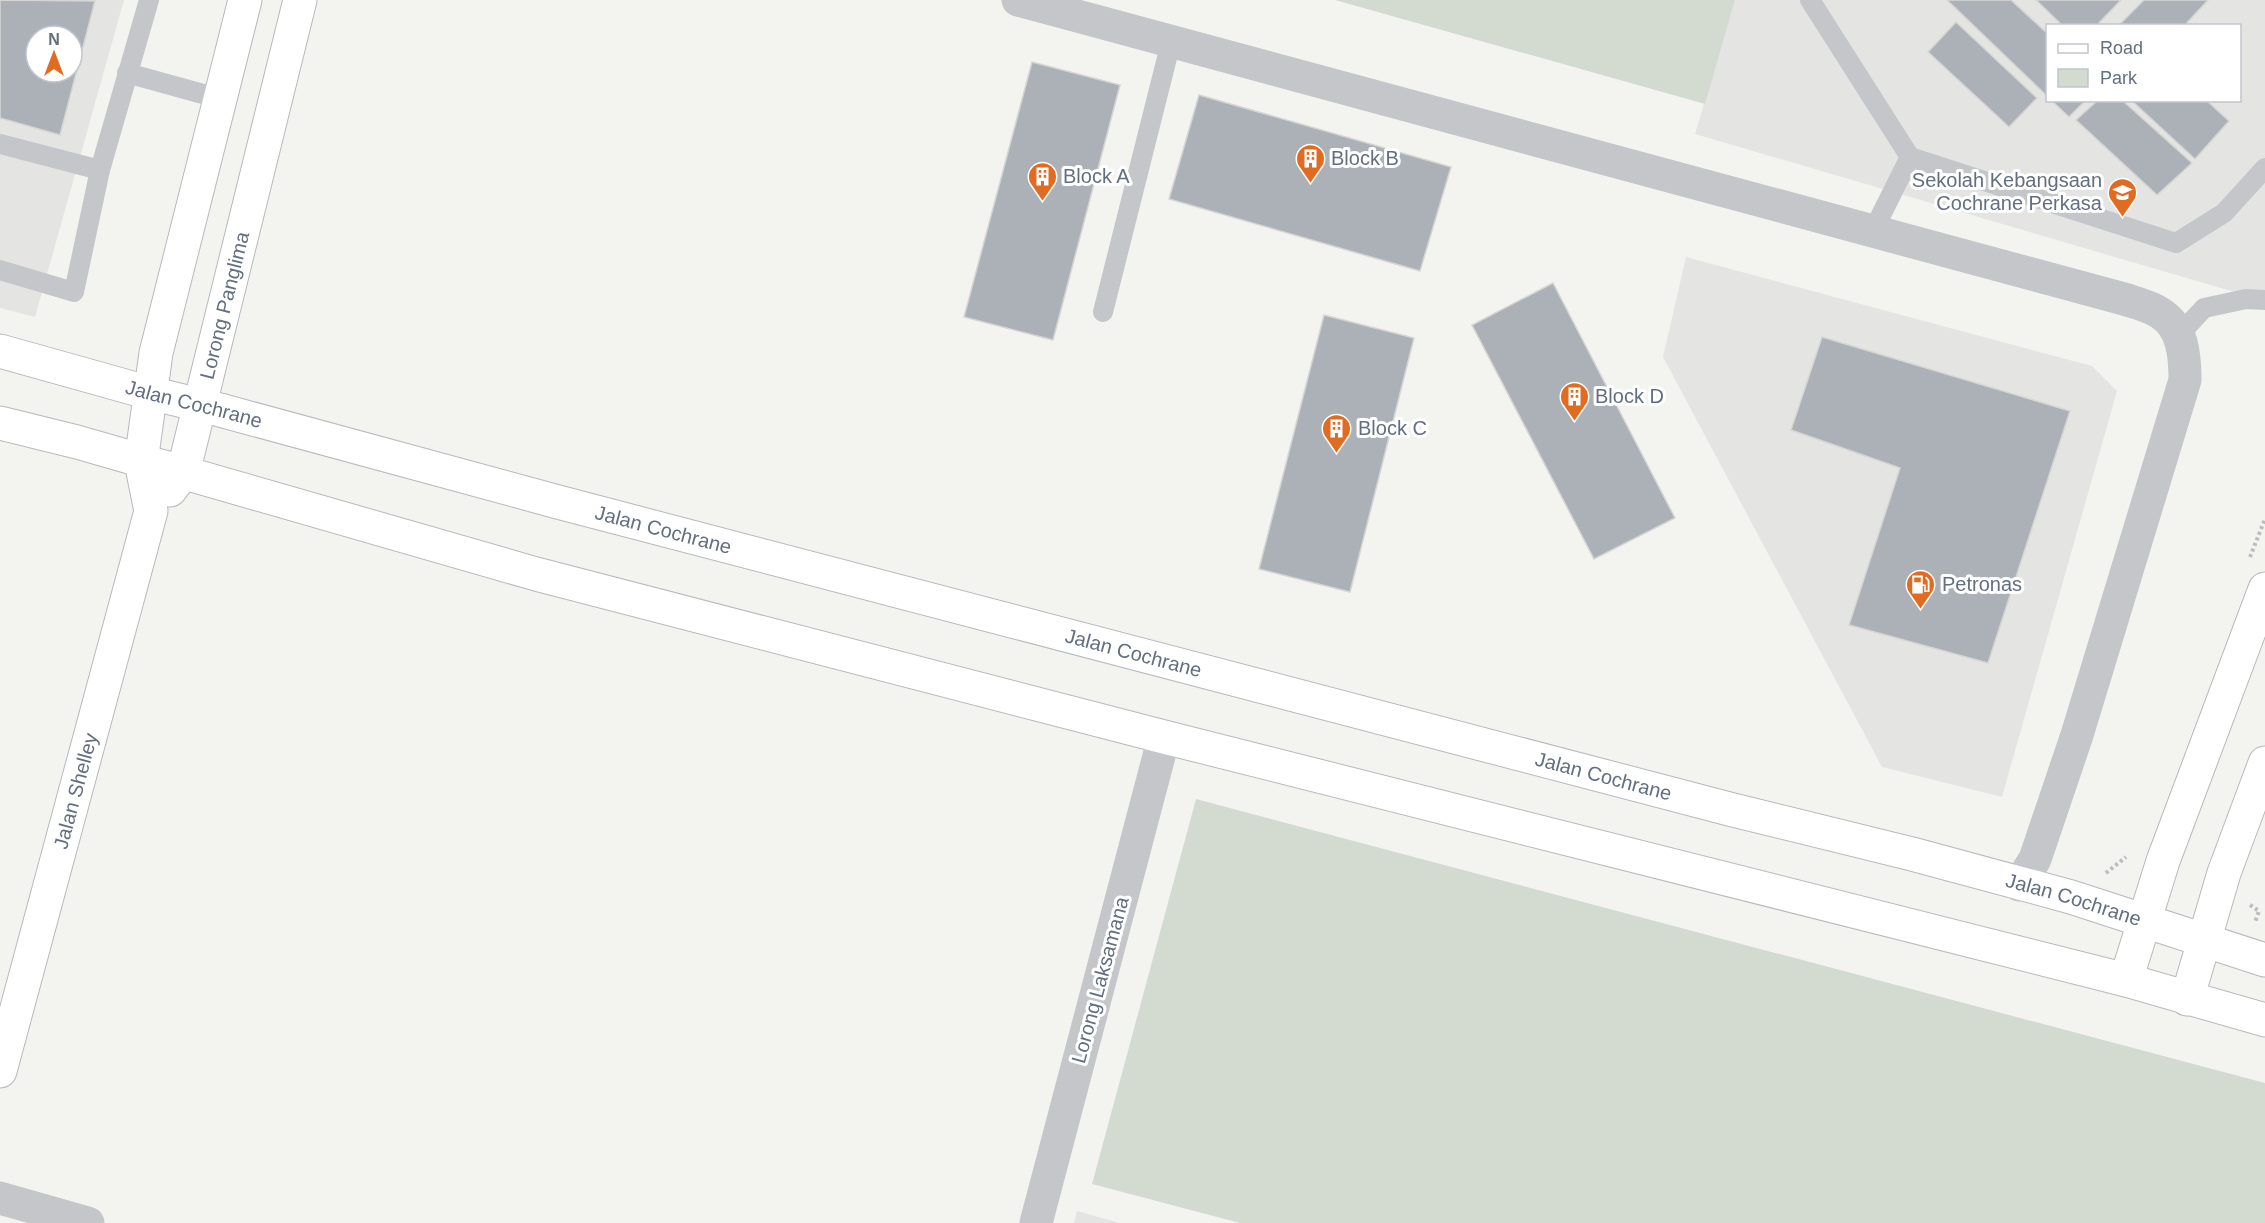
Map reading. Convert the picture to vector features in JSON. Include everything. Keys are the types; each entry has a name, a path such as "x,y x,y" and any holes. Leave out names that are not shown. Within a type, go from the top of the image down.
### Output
{"street":[{"path":"151,511 141,462 156,352 245,0"},
{"name":"Lorong Panglima","path":"151,511 183,473 300,0"},
{"path":"1018,0 2124,298 2161,313 2179,335 2185,358 2185,380 2077,735 2034,859 2019,885"},
{"name":"Jalan Cochrane","path":"0,351 558,502 1722,807 1912,854 2019,885 2071,897 2265,960"},
{"path":"0,423 77,442 536,574 1164,737 2126,980 2265,1020"},
{"name":"Jalan Shelley","path":"2,1054 151,511"},
{"path":"2126,980 2163,861 2265,589"},
{"name":"Lorong Laksamana","path":"1036,1223 1164,737"},
{"path":"2187,999 2224,873 2265,763"},
{"path":"0,1198 88,1223"}],"lane":[{"path":"0,270 74,292 100,170 148,0"},
{"path":"1810,0 1910,157 2176,243 2224,213 2265,168"},
{"path":"1103,312 1172,42"},
{"path":"128,73 221,99"},
{"path":"0,144 100,170"},
{"path":"1873,231 1910,157"},
{"path":"2179,335 2204,308 2247,299 2265,300"}],"path":[{"path":"2109,871 2120,870"}],"shaded area":[{"path":"0,0 124,0 35,317 0,308"},
{"name":"Sekolah Kebangsaan Cochrane Perkasa","path":"1735,0 2265,0 2265,301 1695,134"},
{"path":"1686,257 2092,366 2117,391 2002,797 1882,767 1663,357"},
{"path":"1077,1211 1120,1223 1074,1223"}],"green space":[{"path":"1335,0 1735,0 1705,104"},
{"path":"1196,799 2265,1083 2265,1223 1240,1223 1092,1184"}],"building":[{"path":"0,0 95,1 84,43 84,24 24,24 24,84 73,84 60,135 0,118"},
{"path":"1947,0 2011,0 2046,32 2046,95"},
{"path":"2036,0 2121,0 2098,24 2061,24"},
{"path":"2144,0 2208,0 2186,24 2120,24"},
{"path":"1956,22 2037,98 2009,127 1928,52"},
{"name":"Block A","path":"1032,62 1120,85 1053,340 964,317"},
{"name":"Block B","path":"1199,95 1451,167 1420,271 1169,199"},
{"path":"2053,102 2084,102 2069,117"},
{"path":"2096,102 2124,102 2192,163 2157,195 2076,120"},
{"path":"2133,102 2208,102 2229,121 2195,159"},
{"name":"Block D","path":"1553,283 1675,518 1594,559 1472,325"},
{"name":"Block C","path":"1324,315 1414,338 1350,592 1259,569"},
{"path":"1822,337 2070,411 1988,663 1849,625 1900,468 1791,430"}],"place":[{"name":"Block B","path":"1310,184"},
{"name":"Block A","path":"1042,202"},
{"name":"Sekolah Kebangsaan Cochrane Perkasa","path":"2123,218"},
{"name":"Block D","path":"1574,422"},
{"name":"Block C","path":"1337,454"},
{"name":"Petronas","path":"1921,610"}]}
